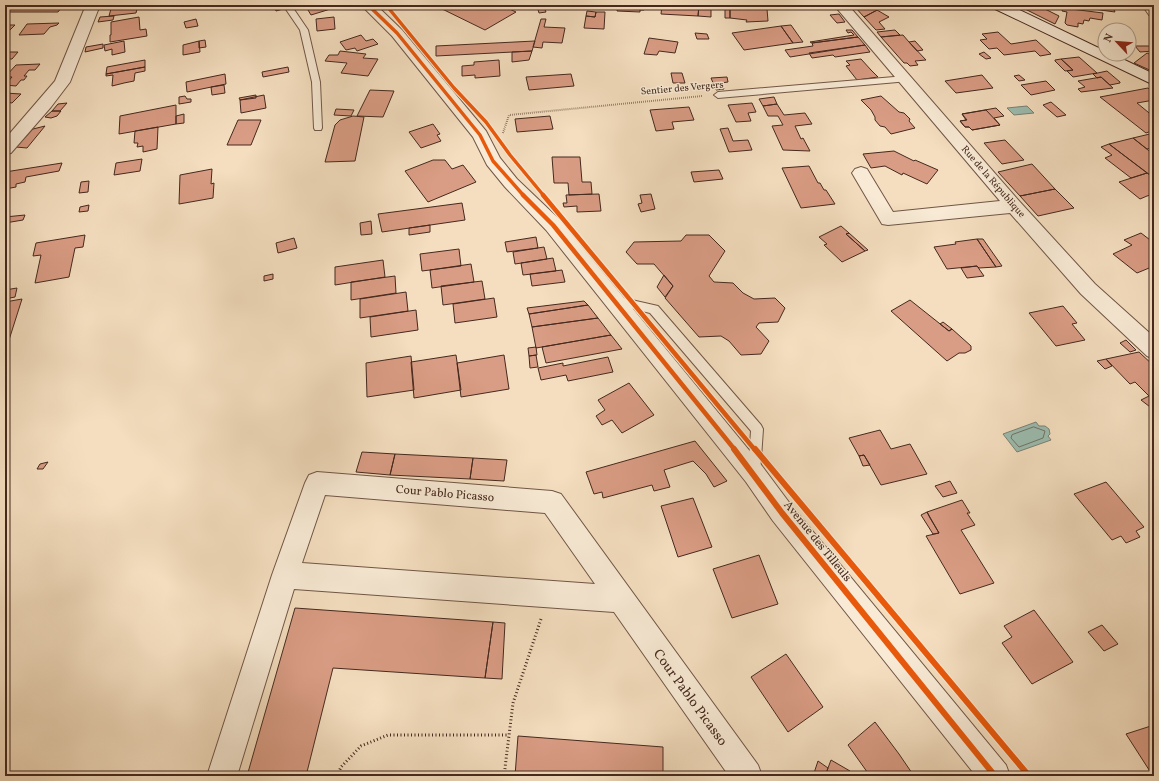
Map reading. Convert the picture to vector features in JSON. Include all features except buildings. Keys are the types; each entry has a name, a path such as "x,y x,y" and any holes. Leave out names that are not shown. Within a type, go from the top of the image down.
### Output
{"street":[{"path":"5,149 12,133 45,104 62,82 93,5"},
{"name":"Avenue des Tilleuls","path":"368,5 397,33 480,136 493,161 511,183 553,224 754,474 782,512 995,776"},
{"name":"Rue de la République","path":"841,5 1014,206 1088,289 1154,350"},
{"path":"998,5 1154,80"},
{"path":"1149,5 1154,12"},
{"path":"861,172 888,219 1014,206"},
{"name":"Cour Pablo Picasso","path":"222,776 285,575 317,483 552,502 747,776"},
{"path":"285,575 621,599"}],"lane":[{"path":"287,5 304,30 316,82 318,128"},
{"name":"Sentier des Vergers","path":"718,95 906,79"},
{"path":"614,300 654,309 757,429 754,474"}],"path":[{"path":"504,776 513,703 550,594"},
{"path":"337,776 341,767 361,746 388,735 509,735"}],"water":[{"path":"1027,106 1034,113 1014,115 1007,108"},
{"path":"1036,422 1039,426 1045,426 1049,429 1050,434 1048,436 1051,440 1017,452 1003,434"}],"cycle path":[{"path":"368,5 397,33 480,135 493,161 511,183 553,225 754,474 782,513 995,776"},
{"path":"386,5 454,88 486,122 510,155 898,622 1029,776"}]}
